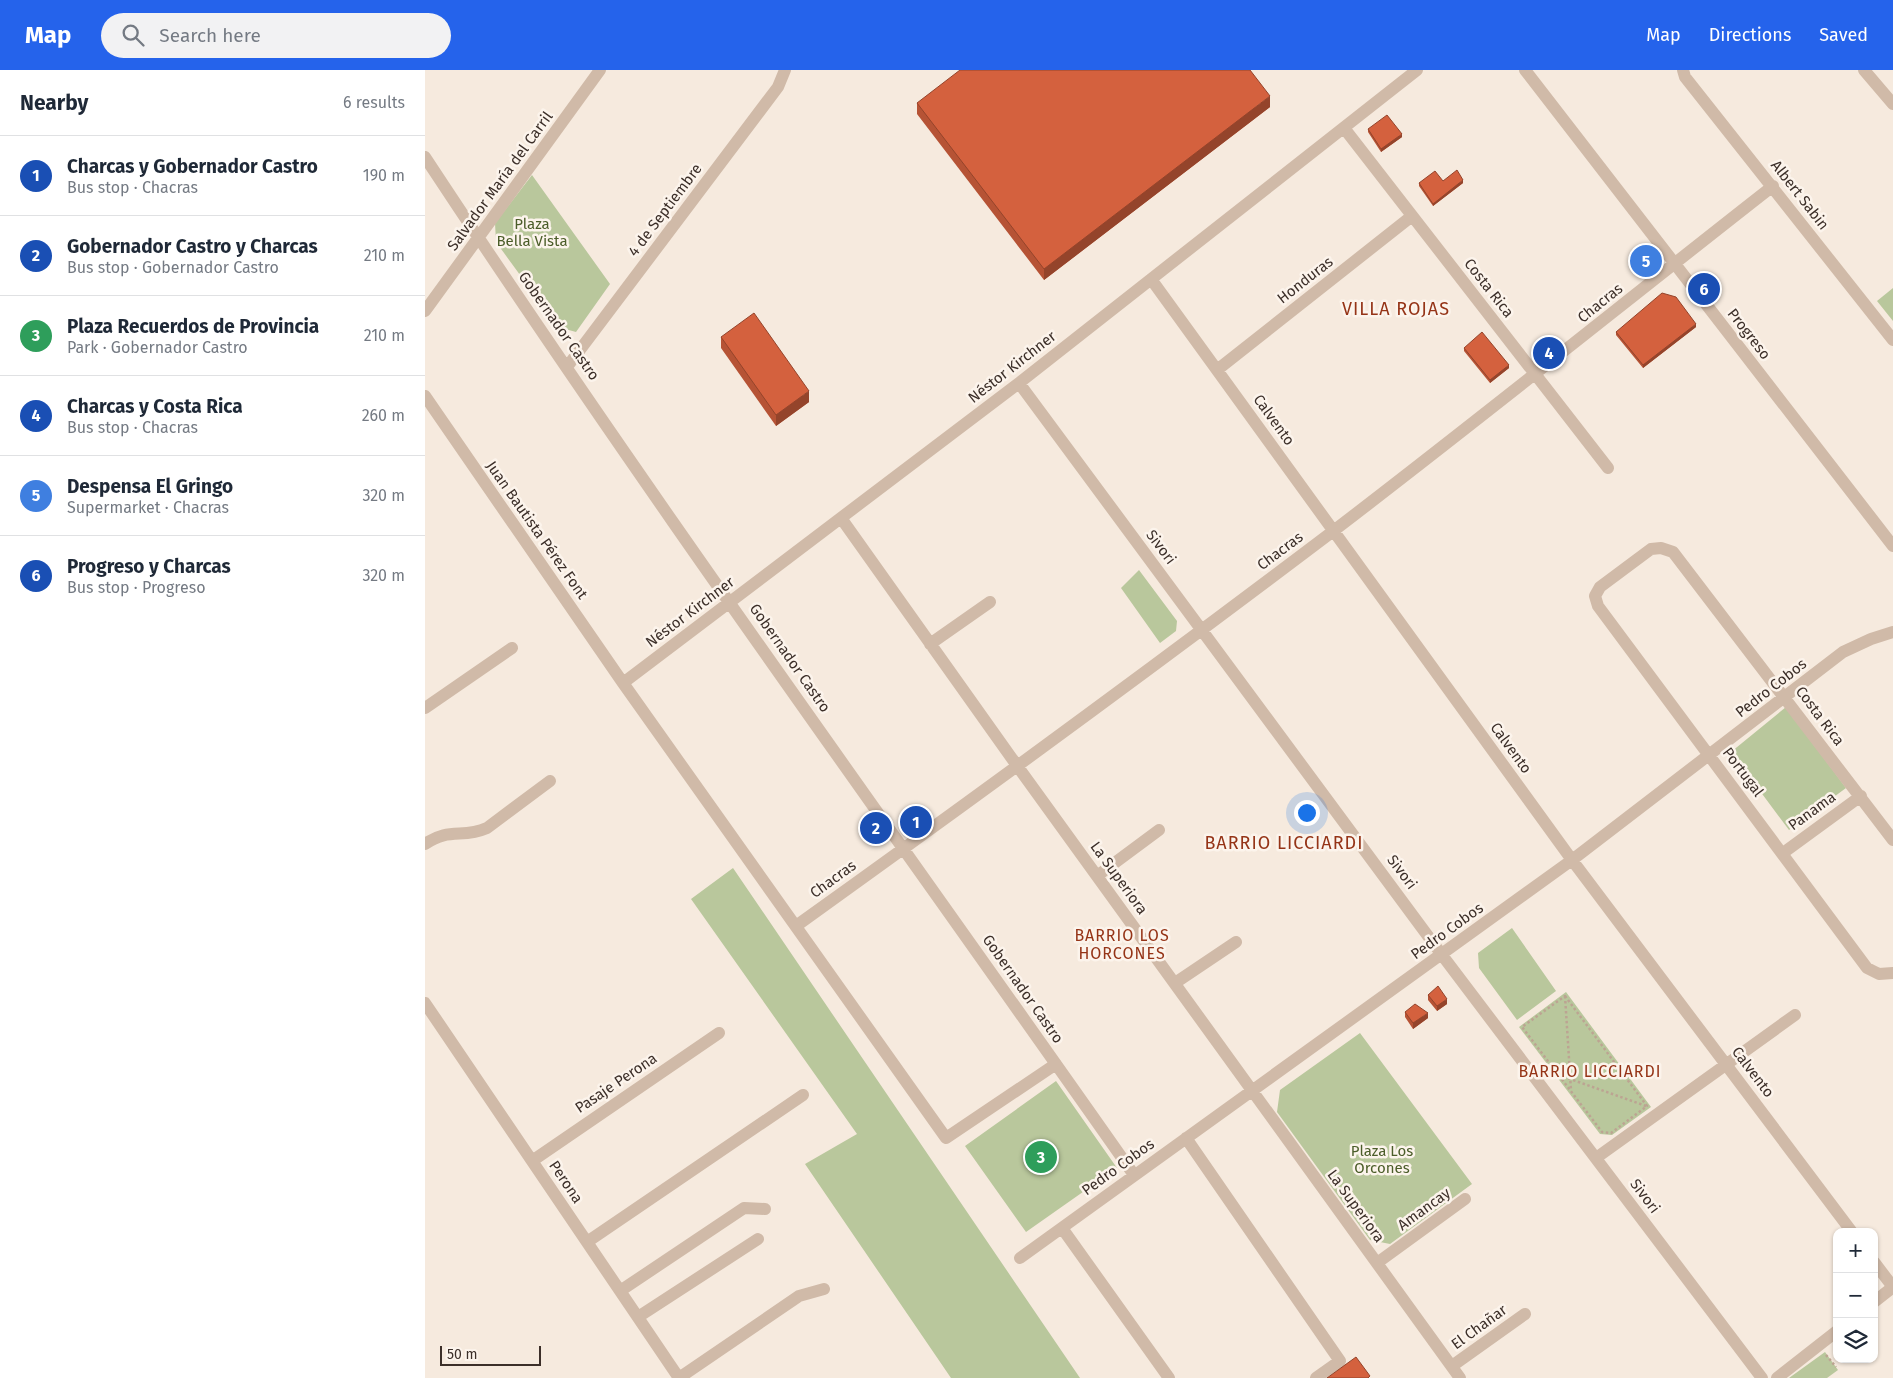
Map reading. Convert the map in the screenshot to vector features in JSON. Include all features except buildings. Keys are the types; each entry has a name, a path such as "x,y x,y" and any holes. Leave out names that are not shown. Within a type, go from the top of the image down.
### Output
{"street":[{"name":"Salvador María del Carril","path":"425,311 600,70"},
{"name":"4 de Septiembre","path":"567,367 778,87 785,70"},
{"name":"Néstor Kirchner","path":"623,683 1019,383 1417,70"},
{"name":"Progreso","path":"1525,70 1893,546"},
{"name":"Albert Sabin","path":"1683,70 1685,77 1893,340"},
{"path":"1864,70 1893,104"},
{"name":"Costa Rica","path":"1344,128 1608,468"},
{"name":"Gobernador Castro","path":"425,157 567,367 1134,1175"},
{"name":"Chacras","path":"795,926 1018,767 1335,530 1773,186"},
{"name":"Honduras","path":"1217,370 1412,216"},
{"name":"Calvento","path":"1151,279 1335,530 1572,860 1849,1228"},
{"name":"Sivori","path":"1019,383 1443,955 1762,1378"},
{"name":"Juan Bautista Pérez Font","path":"425,396 623,683 945,1138 1056,1064"},
{"name":"La Superiora","path":"841,518 1018,767 1460,1378"},
{"name":"Costa Rica","path":"1661,548 1673,552 1893,840"},
{"name":"Portugal","path":"1661,548 1651,549 1600,587 1595,596 1598,606 1867,968 1879,974 1893,973"},
{"path":"930,644 989,602"},
{"name":"Pedro Cobos","path":"1020,1258 1443,955 1786,698 1843,652 1871,638 1893,632"},
{"path":"425,708 512,648"},
{"path":"425,844 444,834 475,833 487,828 550,781"},
{"name":"Panama","path":"1783,853 1861,796"},
{"path":"1097,876 1159,830"},
{"path":"1175,983 1236,942"},
{"name":"Perona","path":"425,1003 679,1378"},
{"path":"1596,1158 1795,1015"},
{"name":"Pasaje Perona","path":"532,1161 719,1033"},
{"path":"587,1242 803,1095"},
{"path":"1186,1138 1340,1361 1316,1378"},
{"name":"Amancay","path":"1377,1263 1465,1198"},
{"path":"620,1291 745,1208 765,1209"},
{"path":"1062,1228 1169,1378"},
{"path":"638,1318 758,1239"},
{"path":"1878,1267 1893,1287 1878,1299"},
{"path":"679,1378 799,1296 824,1289"},
{"name":"El Chañar","path":"1452,1366 1525,1314"},
{"path":"1777,1378 1833,1334"}],"path":[{"path":"1565,996 1522,1028 1602,1132 1611,1133 1647,1106"},
{"path":"1565,996 1571,1091"},
{"path":"1565,996 1647,1106"},
{"path":"1558,1075 1647,1106"}],"green space":[{"name":"Plaza Bella Vista","path":"532,175 610,284 576,332 558,327 496,242 495,223"},
{"path":"1893,288 1893,321 1877,301"},
{"path":"1139,570 1177,621 1176,631 1160,643 1121,588"},
{"path":"1786,707 1846,788 1789,830 1731,752"},
{"path":"733,868 1080,1378 951,1378 805,1164 857,1134 691,899"},
{"path":"1512,928 1556,991 1517,1020 1479,968 1478,953"},
{"path":"1566,992 1651,1107 1612,1135 1600,1134 1519,1027"},
{"name":"Plaza Los Orcones","path":"1360,1033 1472,1184 1390,1244 1370,1240 1277,1112 1280,1090"},
{"path":"1056,1081 1117,1168 1026,1232 965,1146"},
{"path":"1825,1352 1838,1370 1827,1378 1789,1378"}],"place":[{"name":"Despensa El Gringo","path":"1646,261"},
{"name":"Progreso y Charcas","path":"1704,289"},
{"name":"Charcas y Costa Rica","path":"1549,353"},
{"name":"Charcas y Gobernador Castro","path":"916,822"},
{"name":"Gobernador Castro y Charcas","path":"876,828"},
{"name":"Plaza Recuerdos de Provincia","path":"1041,1157"}],"district":[{"name":"VILLA ROJAS","path":"1396,309"},
{"name":"BARRIO LICCIARDI","path":"1284,843"},
{"name":"BARRIO LOS HORCONES","path":"1122,944"},
{"name":"BARRIO LICCIARDI","path":"1590,1071"}]}
